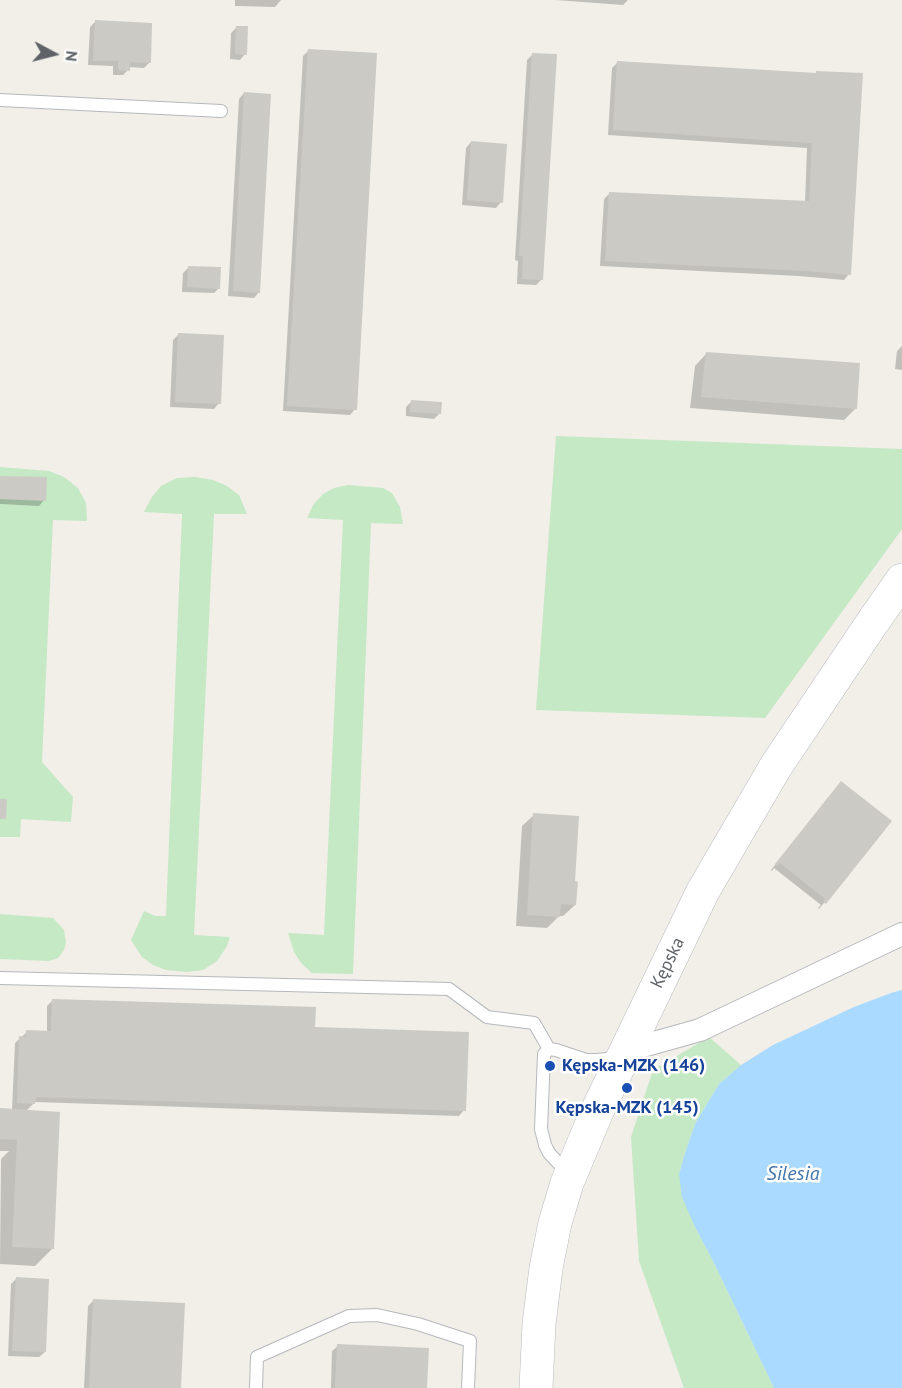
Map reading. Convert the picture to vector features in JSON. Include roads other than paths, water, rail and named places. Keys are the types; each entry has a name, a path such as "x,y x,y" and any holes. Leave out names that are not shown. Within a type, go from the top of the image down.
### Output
{"street":[{"name":"Kępska","path":"536,1388 539,1324 546,1268 555,1223 567,1184 597,1109 703,891 776,766 902,580"},
{"path":"626,1051 700,1030 902,934"}],"lane":[{"path":"0,100 221,111"},
{"path":"0,978 449,989 487,1017 534,1023 549,1049 586,1060 616,1056 626,1051"},
{"path":"549,1049 544,1054 541,1129 549,1153 566,1173 567,1184"},
{"path":"256,1388 257,1357 349,1316 377,1316 418,1324 470,1341 468,1388"}],"water":[{"name":"Silesia","path":"902,990 902,1388 774,1388 682,1197 679,1174 685,1153 695,1124 719,1084 741,1065 773,1045 854,1007"}],"place":[{"name":"Kępska-MZK (146)","path":"550,1066"},
{"name":"Kępska-MZK (145)","path":"627,1088"}]}
